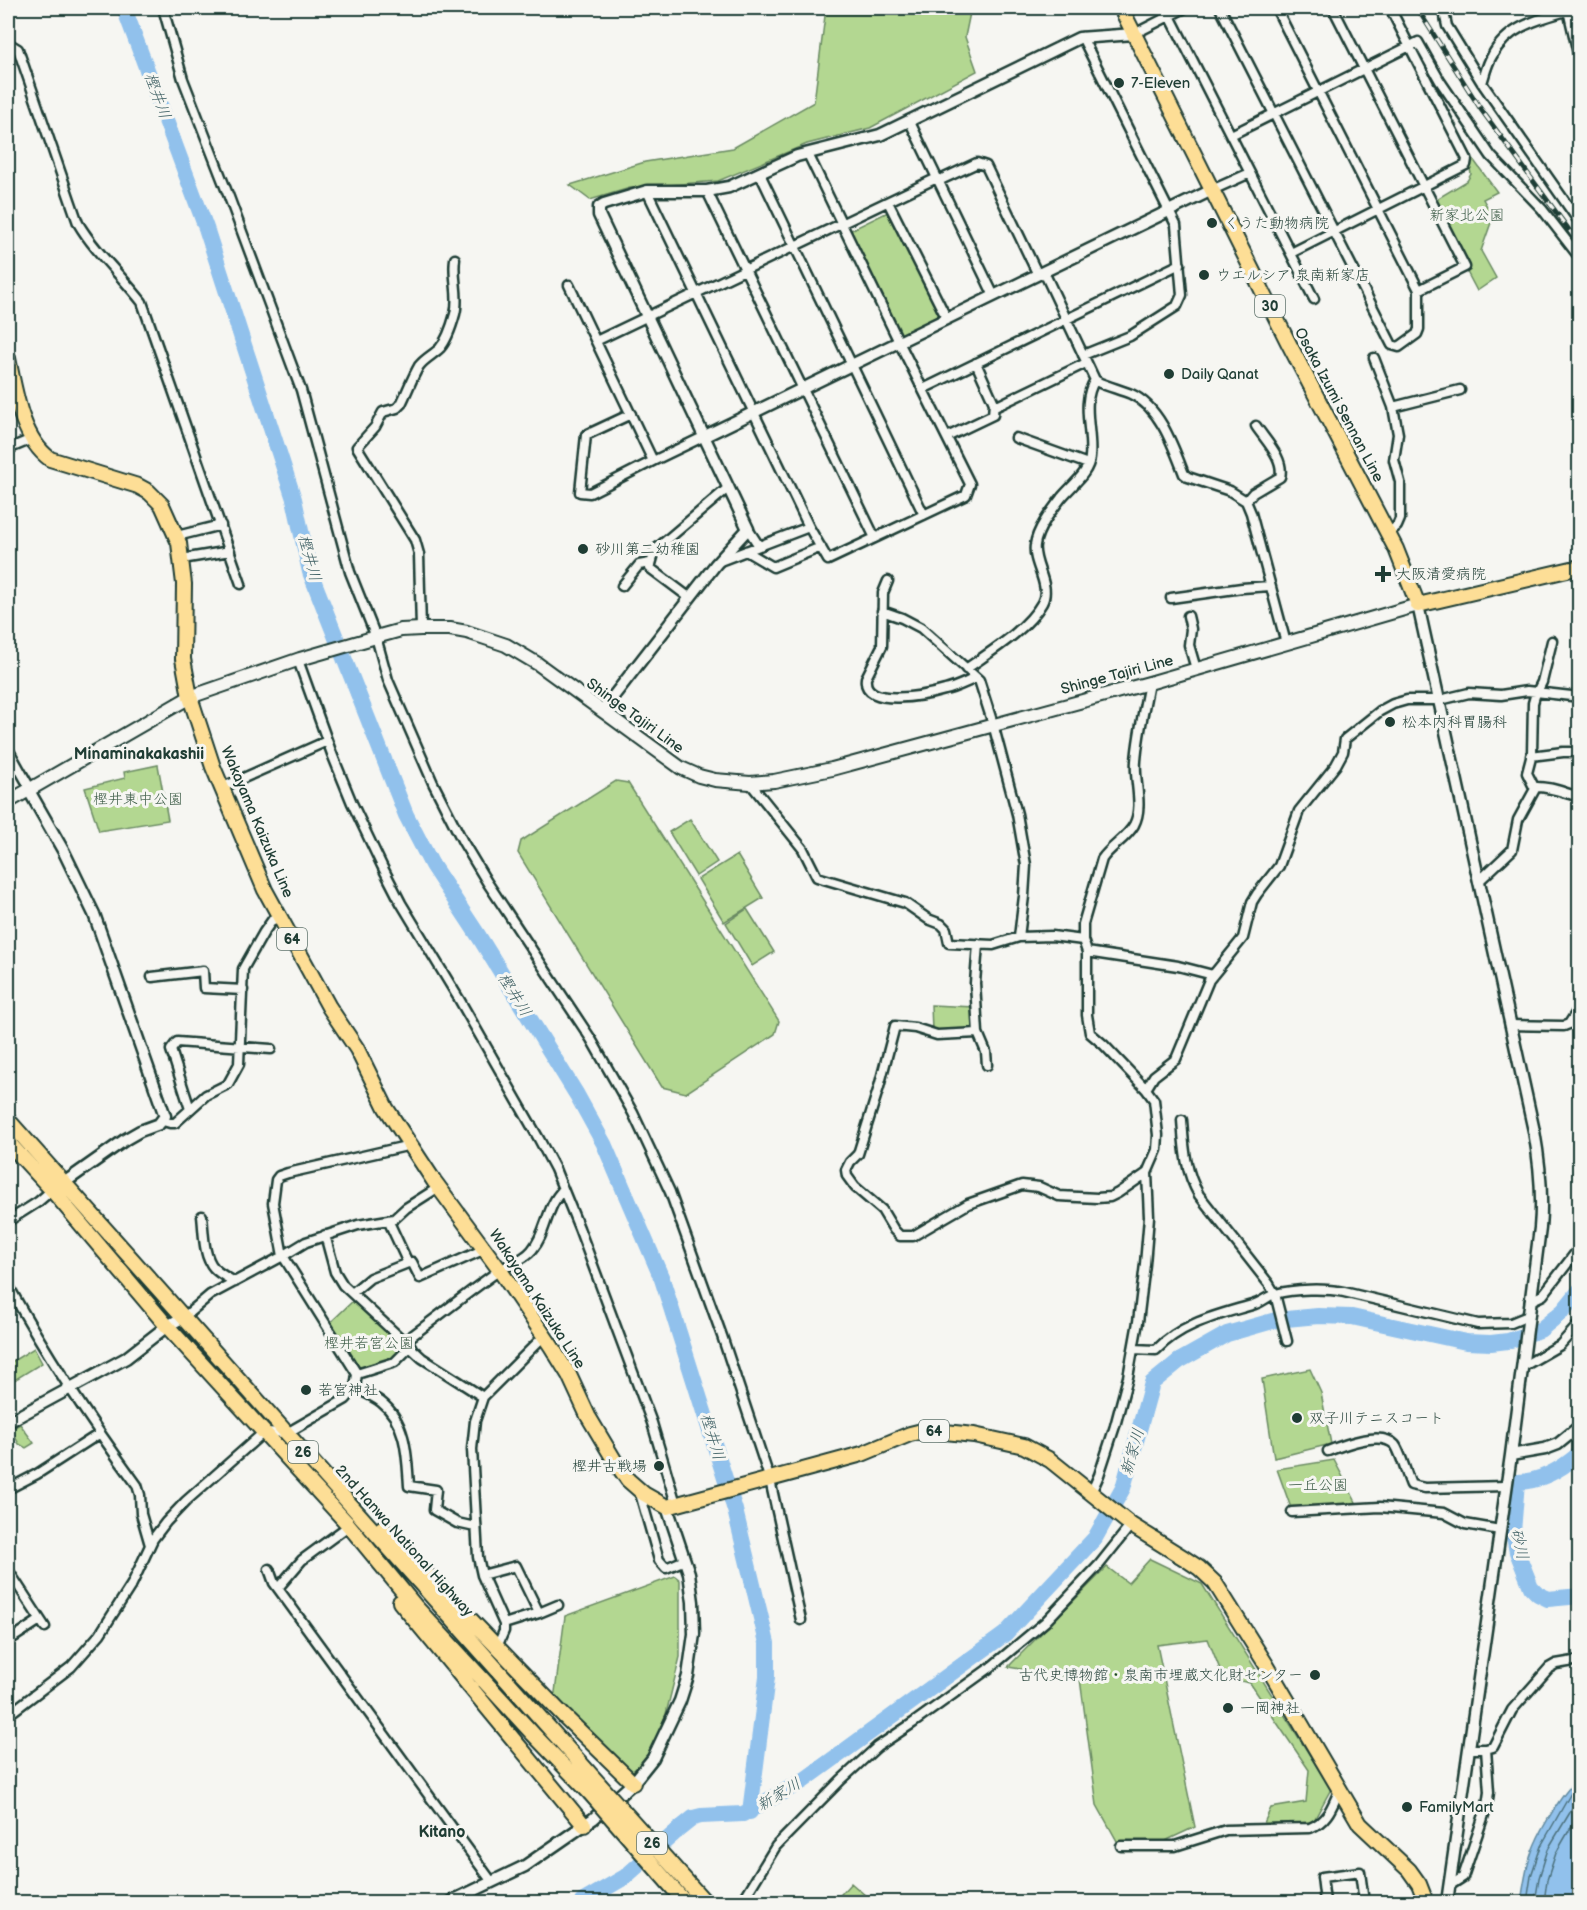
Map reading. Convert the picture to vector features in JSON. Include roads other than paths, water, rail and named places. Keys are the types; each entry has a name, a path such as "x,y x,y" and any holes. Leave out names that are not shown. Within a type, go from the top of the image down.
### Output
{"main road":[{"name":"Osaka Izumi Sennan Line","path":"1122,8 1289,344 1388,533 1418,605"},
{"name":"Wakayama Kaizuka Line","path":"8,358 16,396 32,439 43,454 50,459 138,486 149,492 162,505 177,536 182,559 183,659 190,697 221,788 260,879 329,1007 357,1049 386,1108 544,1336 568,1375 603,1443 628,1480 644,1494 672,1505"},
{"path":"1418,605 1580,567"},
{"name":"Shinge Tajiri Line","path":"8,802 190,697 299,660 400,630 450,629 506,645 538,664 681,768 715,780 750,783 774,781 832,769 1149,683 1418,605"},
{"name":"2nd Hanwa National Highway","path":"8,1120 167,1326 346,1524 415,1606 705,1902"},
{"name":"2nd Hanwa National Highway","path":"8,1142 58,1187 184,1317 287,1432 594,1788 685,1902"},
{"name":"64","path":"672,1505 862,1454 909,1434 926,1430 974,1435 1024,1446 1050,1460 1127,1522 1192,1563 1215,1583 1360,1824 1409,1870 1419,1884 1426,1902"},
{"path":"345,1500 372,1518 497,1647 508,1665 559,1720 633,1783"},
{"path":"346,1524 353,1545 527,1748 584,1826"}],"street":[{"path":"163,8 183,79 234,208 301,390 350,572 388,680 433,783 463,842 591,1039 633,1113 657,1162 718,1325 767,1480 801,1620"},
{"path":"759,546 748,529 598,210 604,204 647,191 707,191 729,187 797,156 880,135 1082,37 1134,34 1168,11 1185,8"},
{"path":"1220,8 1392,345 1399,347 1417,334 1419,329 1419,290 1276,8"},
{"path":"1333,8 1465,267 1419,290"},
{"path":"1291,253 1466,165 1467,159 1390,8"},
{"path":"1443,8 1447,26 1482,83 1580,223"},
{"path":"1482,83 1491,57 1505,37 1518,28 1573,8 1580,62"},
{"path":"1168,11 1314,298"},
{"path":"995,407 1130,336 1177,306 1182,295 1176,225 1082,37"},
{"path":"1231,135 1418,42 1440,81 1491,156 1542,209 1580,258"},
{"path":"8,43 18,49 78,222 87,237 142,302 241,584"},
{"path":"909,120 994,296"},
{"path":"647,191 809,527 828,560 966,495 970,484 808,154"},
{"path":"596,342 938,179 977,163 986,166 1066,319 1095,380 1132,394 1144,402 1167,434 1184,474 1230,491 1246,501 1286,643"},
{"path":"631,414 586,435 580,492 590,493 1250,173"},
{"path":"760,174 924,515"},
{"path":"707,191 875,538"},
{"path":"888,202 947,319"},
{"path":"421,629 419,554 415,540 357,447 375,427 383,412 397,408 401,404 420,365 440,347 451,326 456,311 457,294 453,268 455,259"},
{"path":"922,389 1180,264"},
{"path":"569,285 653,461"},
{"path":"1374,358 1393,407 1398,434 1394,460 1400,482 1400,519 1397,526 1388,533"},
{"path":"947,437 993,415 995,407 976,363"},
{"path":"966,669 1004,642 1032,617 1043,602 1044,584 1035,544 1043,526 1061,498 1086,470 1090,458 1089,394 1095,380"},
{"path":"1393,407 1460,390"},
{"path":"1246,501 1253,493 1280,477 1282,470 1279,460 1256,426"},
{"path":"1016,438 1088,464"},
{"path":"8,449 32,439"},
{"path":"690,598 650,568 650,564 655,550 729,486"},
{"path":"177,536 220,525"},
{"path":"720,561 809,527"},
{"path":"602,711 690,598 748,529"},
{"path":"746,551 773,567 820,547"},
{"path":"182,559 230,551"},
{"path":"622,586 639,565 650,564"},
{"path":"888,581 883,592 882,646 865,684 872,693 897,698 918,696 946,690 976,678"},
{"path":"1171,598 1270,586"},
{"path":"1418,605 1538,1153 1542,1191 1540,1228 1511,1455 1447,1902"},
{"path":"882,611 921,628 978,680 993,724 1017,814 1026,865 1018,937"},
{"path":"1188,616 1191,629 1189,645 1196,669"},
{"path":"1534,787 1527,778 1531,756 1533,703 1542,682 1552,641"},
{"path":"299,660 327,741 352,803 401,903 539,1139 563,1190 652,1423 689,1573 693,1634 688,1676 672,1722 653,1758 633,1783 584,1826 525,1866 450,1902"},
{"path":"1092,1494 1115,1426 1133,1349 1149,1217 1147,1173 1157,1150 1158,1135 1154,1100 1104,1045 1090,1033 1087,1015 1087,952 1083,939 1083,924 1102,859 1135,824 1138,810 1136,764 1149,683"},
{"path":"1146,1089 1154,1076 1176,1059 1209,980 1243,938 1252,902 1279,866 1299,811 1336,765 1343,752 1345,739 1380,711 1407,700 1440,700 1469,693 1501,695 1537,691 1580,697"},
{"path":"221,788 327,741"},
{"path":"8,749 64,852 94,914 164,1109 163,1121"},
{"path":"1531,756 1580,752"},
{"path":"750,783 803,849 817,877 905,903 928,919 941,924 946,929 949,943 1000,944 1018,937 1053,936 1083,939"},
{"path":"1479,881 1512,850 1518,820 1534,787"},
{"path":"1534,787 1548,787 1580,797"},
{"path":"8,1221 126,1139 163,1121 175,1123 206,1095 228,1084 239,1064 243,969 278,912"},
{"path":"978,944 975,983 978,1033 986,1052 987,1065"},
{"path":"1087,952 1178,966 1213,975"},
{"path":"152,977 203,971 204,988 243,990"},
{"path":"1510,1025 1564,1026 1569,1024 1580,1007"},
{"path":"978,1033 937,1035 915,1028 895,1026 858,1154 846,1170 847,1176 855,1186 882,1210 900,1236 913,1236 968,1204 1022,1185 1039,1187 1059,1196 1110,1197 1147,1173"},
{"path":"190,1109 171,1050 177,1042 271,1049"},
{"path":"1182,1120 1186,1165 1191,1181 1199,1195 1269,1284 1275,1294 1287,1341"},
{"path":"8,1715 71,1667 100,1634 132,1584 150,1545 166,1522 186,1501 264,1432 287,1432 346,1399 355,1388 357,1374 283,1256 273,1203 276,1180 279,1176 411,1145"},
{"path":"8,1422 126,1358 167,1326 184,1317 210,1295 306,1242 358,1225 394,1220 406,1208 439,1187"},
{"path":"357,1374 395,1362 408,1344 499,1269 532,1251 553,1203 563,1190"},
{"path":"202,1216 210,1262 215,1270 234,1282"},
{"path":"388,1220 408,1263"},
{"path":"325,1235 335,1272 343,1285 422,1358 483,1397"},
{"path":"1530,1301 1542,1295 1580,1246"},
{"path":"352,1293 370,1278 408,1263 412,1262 420,1278 485,1249"},
{"path":"8,1285 37,1337 99,1434 137,1485 141,1514 150,1545"},
{"path":"1133,1349 1156,1350 1178,1332 1202,1320 1257,1303 1275,1294 1328,1289 1478,1324 1511,1323 1528,1316"},
{"path":"1522,1367 1560,1345 1580,1323"},
{"path":"497,1647 504,1631 504,1624 482,1575 475,1527 472,1449 475,1421 483,1397 544,1336"},
{"path":"355,1388 381,1402 392,1414 400,1428 406,1448 409,1486 436,1490 434,1510 457,1523 475,1527"},
{"path":"1511,1455 1545,1449 1558,1444 1580,1426"},
{"path":"8,1489 37,1474 99,1434"},
{"path":"1328,1451 1355,1441 1383,1438 1395,1445 1411,1485 1425,1488 1506,1486"},
{"path":"639,1489 659,1560 666,1568 685,1560"},
{"path":"1292,1512 1380,1507 1444,1513 1465,1524 1500,1530"},
{"path":"742,1902 776,1846 842,1780 877,1747 913,1724 990,1667 1045,1622 1099,1565 1127,1522"},
{"path":"278,1588 302,1560 346,1524"},
{"path":"482,1575 516,1566 538,1614"},
{"path":"269,1569 274,1583 492,1882"},
{"path":"8,1641 42,1624 9,1576"},
{"path":"504,1624 538,1614 558,1605"},
{"path":"1470,1749 1493,1747 1512,1710 1549,1668 1556,1664 1580,1660"},
{"path":"1449,1886 1462,1877 1487,1806 1489,1792 1486,1749"},
{"path":"1121,1846 1175,1846 1226,1830 1310,1828 1320,1824 1330,1812 1340,1789"},
{"path":"1325,1902 1322,1877 1360,1872 1364,1902"}],"water":[{"path":"1579,1780 1579,1902 1521,1902 1528,1865 1538,1837 1567,1790"}],"waterway":[{"name":"樫井川","path":"124,8 206,228 294,499 310,572 406,815 432,865 577,1095 604,1144 662,1279 735,1510 767,1643 767,1677 750,1812"},
{"name":"新家川","path":"582,1902 625,1877 693,1818 743,1814 803,1781 1005,1634 1095,1538 1123,1488 1152,1383 1179,1361 1227,1334 1276,1320 1318,1316 1352,1317 1466,1342 1508,1341 1540,1330 1563,1311 1580,1290"},
{"name":"砂川","path":"1580,1453 1551,1473 1534,1480 1517,1482 1513,1532 1517,1552 1531,1587 1538,1594 1548,1599 1580,1596"}],"railway":[{"path":"1417,8 1480,108 1580,245"}],"place":[{"name":"7-Eleven","path":"1119,83"},
{"name":"くうた動物病院","path":"1212,223"},
{"name":"ウエルシア 泉南新家店","path":"1204,275"},
{"name":"Daily Qanat","path":"1169,374"},
{"name":"砂川第二幼稚園","path":"583,549"},
{"name":"大阪清愛病院","path":"1383,574"},
{"name":"松本内科胃腸科","path":"1390,722"},
{"name":"若宮神社","path":"306,1390"},
{"name":"双子川テニスコート","path":"1297,1418"},
{"name":"樫井古戦場","path":"659,1466"},
{"name":"古代史博物館・泉南市埋蔵文化財センター","path":"1315,1675"},
{"name":"一岡神社","path":"1228,1708"},
{"name":"FamilyMart","path":"1407,1807"}],"district":[{"name":"Minaminakakashii","path":"139,754"},
{"name":"Kitano","path":"442,1832"}],"park label":[{"name":"新家北公園","path":"1467,215"},
{"name":"樫井東中公園","path":"138,799"},
{"name":"樫井若宮公園","path":"369,1343"},
{"name":"一丘公園","path":"1318,1485"}]}
